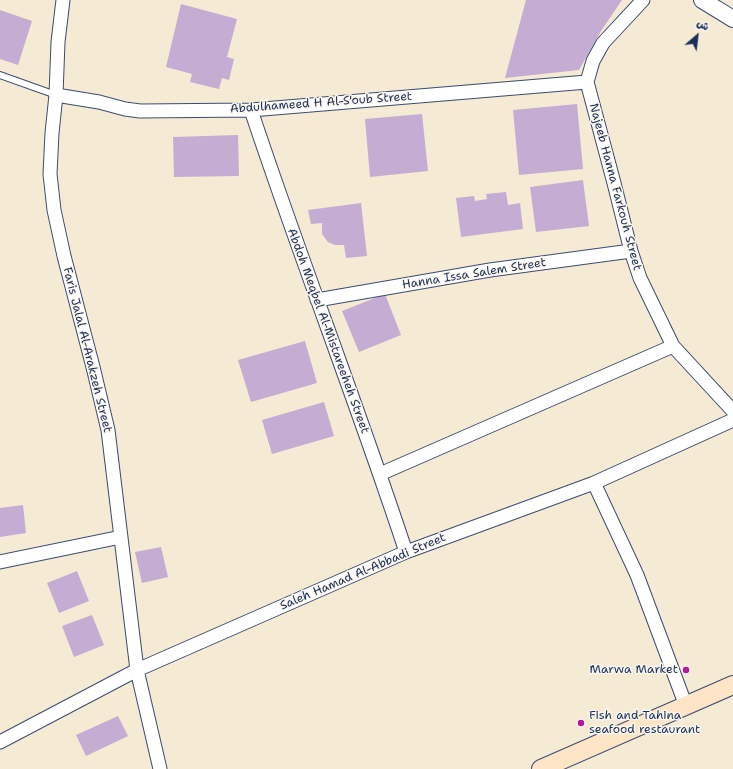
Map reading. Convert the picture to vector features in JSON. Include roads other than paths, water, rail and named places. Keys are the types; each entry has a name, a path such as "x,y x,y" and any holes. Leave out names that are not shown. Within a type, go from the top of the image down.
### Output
{"main road":[{"path":"541,769 733,685"}],"street":[{"name":"Faris Jalal Al-Arakzeh Street","path":"62,0 50,174 54,210 64,256 108,430 137,670 160,769"},
{"path":"587,82 593,61 603,43 643,0"},
{"path":"702,0 733,19"},
{"name":"Abdulhameed H Al-S'oub Street","path":"56,95 140,111 251,110 587,82"},
{"name":"Najeeb Hanna Farkouh Street","path":"587,82 631,251 640,278 673,346 733,411"},
{"name":"Abdoh Meqbel Al-Mistareeheh Street","path":"251,110 279,195 380,474 406,552"},
{"name":"Hanna Issa Salem Street","path":"317,300 490,270 631,251"},
{"path":"380,474 673,346"},
{"name":"Saleh Hamad Al-Abbadi Street","path":"0,742 137,670 406,552 594,483 733,420"},
{"path":"594,483 637,575 686,706"},
{"path":"0,562 120,538"}],"lane":[{"path":"0,75 56,95"}],"place":[{"name":"Marwa Market","path":"686,670"},
{"name":"Fish and Tahina seafood restaurant","path":"581,723"}]}
